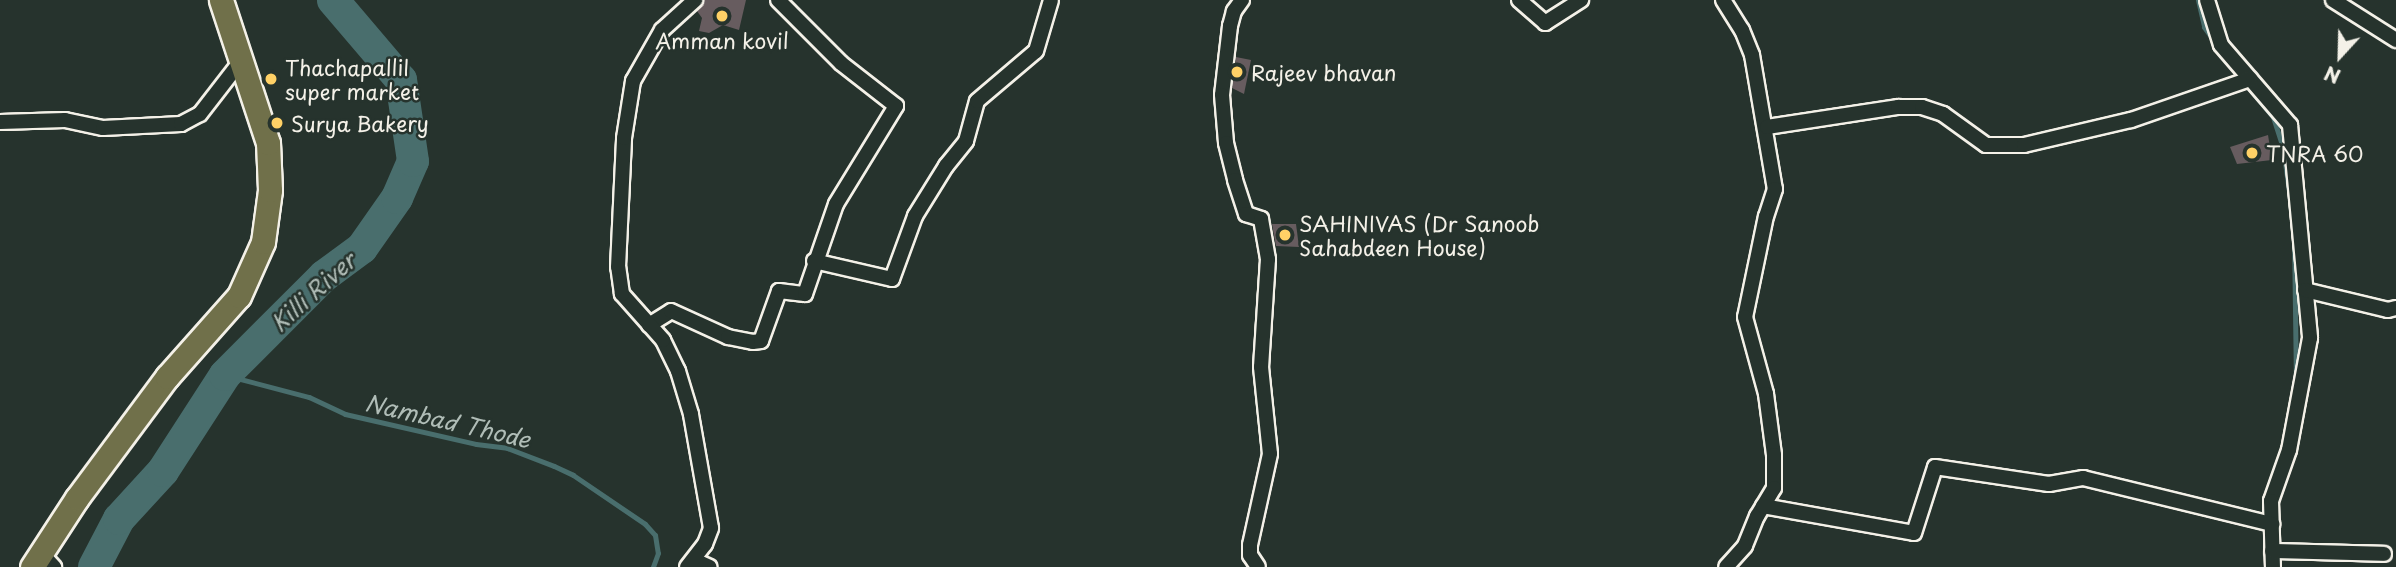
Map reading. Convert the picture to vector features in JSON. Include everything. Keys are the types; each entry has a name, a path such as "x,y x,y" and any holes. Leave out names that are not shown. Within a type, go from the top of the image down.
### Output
{"main road":[{"path":"43,563 77,498 167,377 239,296 263,242 267,215 268,143 221,0"}],"street":[{"path":"649,325 671,312 728,337 761,341 779,291 805,294 814,261 836,204 896,106 841,63 778,0"},
{"path":"814,261 892,279 915,216 946,166 966,141 978,101 1036,51 1051,0"},
{"path":"1241,0 1230,26 1222,95 1226,143 1235,180 1246,214 1261,219 1268,259 1261,367 1270,454 1250,545 1250,555 1258,567"},
{"path":"1519,0 1545,23 1581,0"},
{"path":"1723,0 1742,30 1752,55 1767,127 1775,189 1766,216 1745,317 1766,394 1774,455 1774,488 1745,546 1726,567"},
{"path":"2207,0 2221,45 2290,125 2309,338 2289,450 2271,501 2273,567"},
{"path":"2333,0 2396,40"},
{"path":"692,1 662,30 633,81 624,138 618,267 622,294 663,340 678,371 691,414 711,528 690,563 710,567"},
{"path":"0,122 65,121 103,128 181,124 200,114 241,61"},
{"path":"1767,127 1898,107 1922,107 1943,114 1986,145 2024,145 2131,120 2250,79"},
{"path":"2305,290 2388,310 2396,308"},
{"path":"1763,506 1914,533 1935,467 2049,484 2082,478 2272,524"},
{"path":"2272,551 2384,554"}],"building":[{"name":"Amman kovil","path":"704,0 746,0 739,30 723,25 709,33 699,31 702,18 697,11"},
{"name":"Rajeev bhavan","path":"1236,57 1251,60 1244,94 1232,88"},
{"name":"TNRA 60","path":"2268,135 2272,160 2237,164 2230,147"},
{"name":"SAHINIVAS (Dr Sanoob Sahabdeen House)","path":"1272,224 1296,224 1299,247 1276,246"}],"waterway":[{"name":"Killi River","path":"94,567 119,519 163,471 225,375 324,276 362,248 397,198 413,161 401,80 333,0"},
{"path":"2198,0 2204,27 2214,41"},
{"path":"2247,86 2273,117 2283,148 2289,191"},
{"path":"2294,239 2296,379"},
{"name":"Nambad Thode","path":"225,375 309,397 345,414 476,444 507,448 554,466 573,475 645,524 655,535 658,553 653,567"}],"place":[{"name":"Amman kovil","path":"722,16"},
{"name":"Rajeev bhavan","path":"1237,72"},
{"name":"Thachapallil super market","path":"271,79"},
{"name":"Surya Bakery","path":"277,123"},
{"name":"TNRA 60","path":"2252,153"},
{"name":"SAHINIVAS (Dr Sanoob Sahabdeen House)","path":"1285,235"}]}
